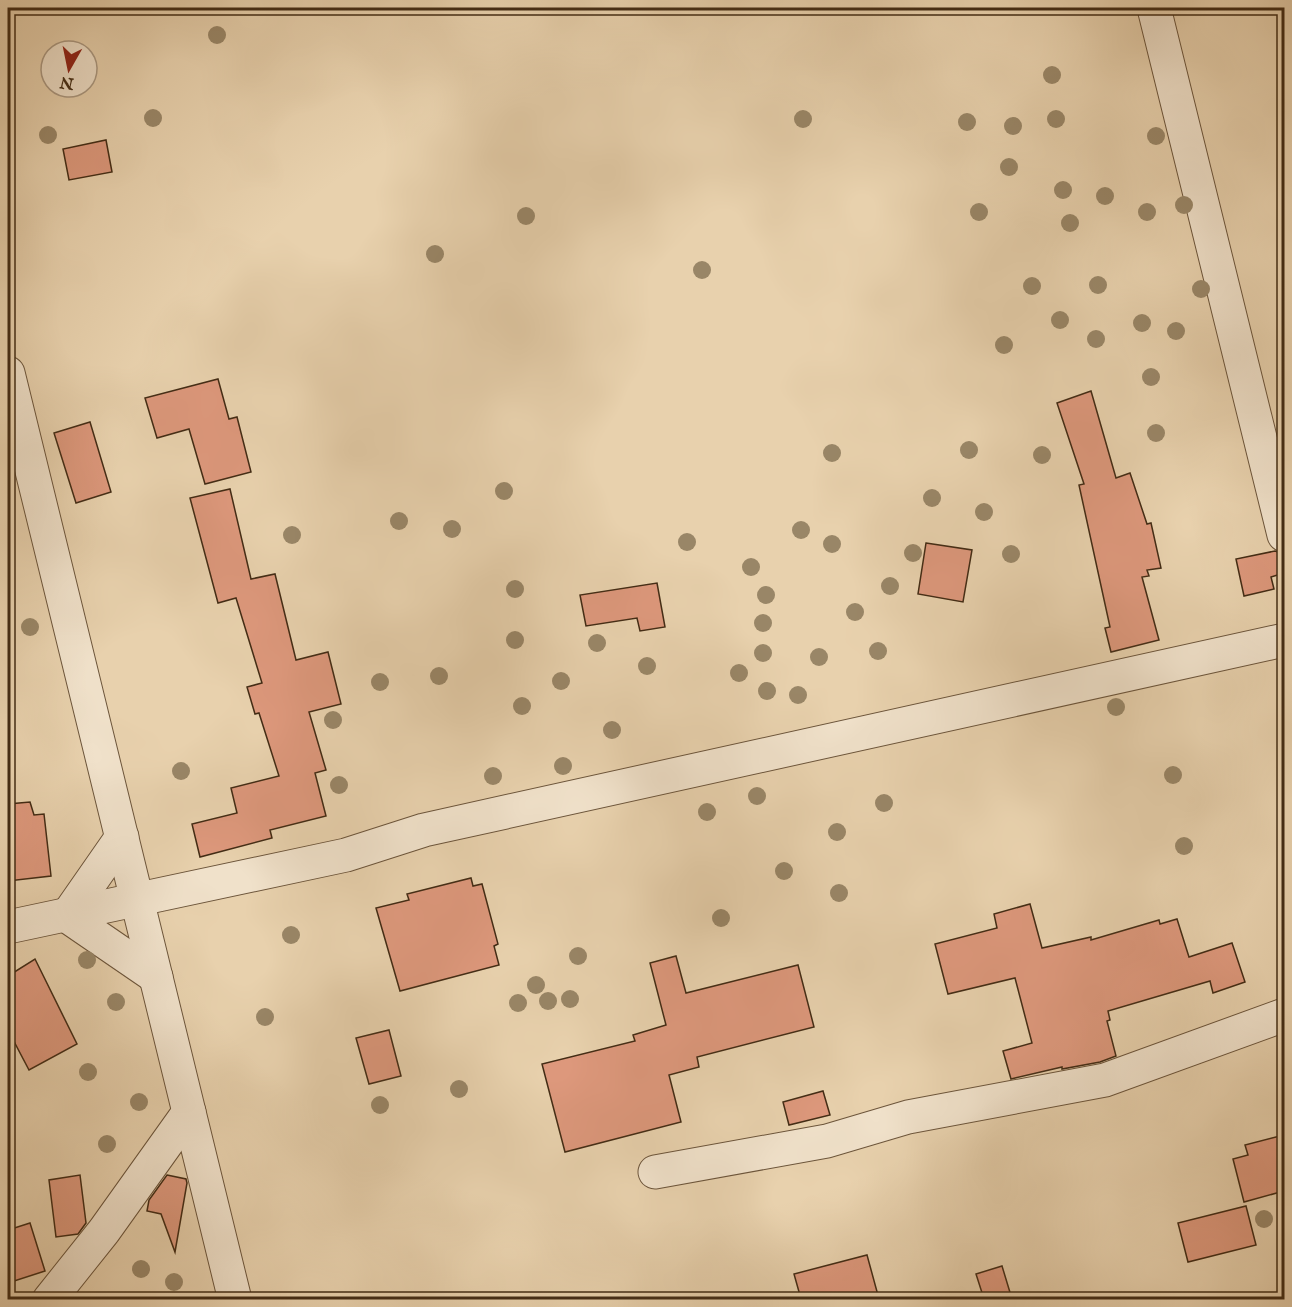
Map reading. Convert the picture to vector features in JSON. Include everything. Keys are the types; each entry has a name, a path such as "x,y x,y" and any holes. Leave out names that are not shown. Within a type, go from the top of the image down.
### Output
{"street":[{"path":"1154,8 1284,535"},
{"path":"8,373 235,1299"},
{"path":"8,927 346,855 424,830 1284,640"},
{"path":"67,916 122,837"},
{"path":"67,916 156,977"},
{"path":"655,1172 827,1142 908,1117 1105,1080 1284,1015"},
{"path":"49,1299 105,1231 189,1112"}],"building":[{"path":"106,140 112,172 69,180 63,149"},
{"path":"218,379 229,419 237,417 251,472 205,484 189,429 157,438 145,398"},
{"path":"1091,391 1116,478 1130,473 1147,524 1151,523 1161,568 1147,570 1149,576 1142,577 1159,640 1111,652 1105,628 1110,627 1079,485 1084,484 1057,403"},
{"path":"90,422 111,492 76,503 54,433"},
{"path":"230,489 251,579 275,574 296,660 328,652 341,704 309,712 326,770 315,773 326,816 270,830 272,838 200,857 192,824 237,813 231,788 279,776 259,713 255,714 247,687 262,683 236,598 218,603 190,498"},
{"path":"926,543 972,550 963,602 918,594"},
{"path":"1275,551 1281,553 1284,573 1271,577 1274,589 1244,596 1236,559"},
{"path":"657,583 665,627 640,631 637,618 586,626 580,595"},
{"path":"30,802 34,815 44,814 51,876 8,881 8,804"},
{"path":"471,878 473,886 482,884 498,944 494,946 499,965 400,991 376,908 409,900 407,894"},
{"path":"1030,904 1042,948 1091,937 1091,940 1159,920 1160,924 1177,919 1189,957 1232,943 1245,982 1213,993 1210,981 1108,1011 1110,1020 1107,1021 1116,1056 1100,1062 1062,1069 1062,1067 1011,1079 1003,1051 1032,1043 1015,978 948,994 935,944 997,928 994,914"},
{"path":"676,956 686,993 798,965 814,1027 697,1057 699,1067 669,1075 681,1122 565,1152 542,1064 635,1041 633,1035 666,1025 650,963"},
{"path":"35,959 77,1044 29,1070 8,1030 8,976"},
{"path":"389,1030 401,1076 369,1084 356,1038"},
{"path":"823,1091 830,1115 789,1125 783,1102"},
{"path":"1284,1135 1284,1191 1244,1202 1233,1159 1248,1155 1245,1145"},
{"path":"80,1175 86,1223 78,1234 56,1237 49,1180"},
{"path":"167,1175 186,1179 187,1183 175,1252 161,1214 147,1211 149,1200"},
{"path":"1246,1206 1256,1245 1188,1262 1178,1223"},
{"path":"30,1223 45,1271 8,1283 8,1230"},
{"path":"867,1255 879,1299 801,1299 794,1274"},
{"path":"1002,1266 1012,1299 984,1299 976,1274"}]}
